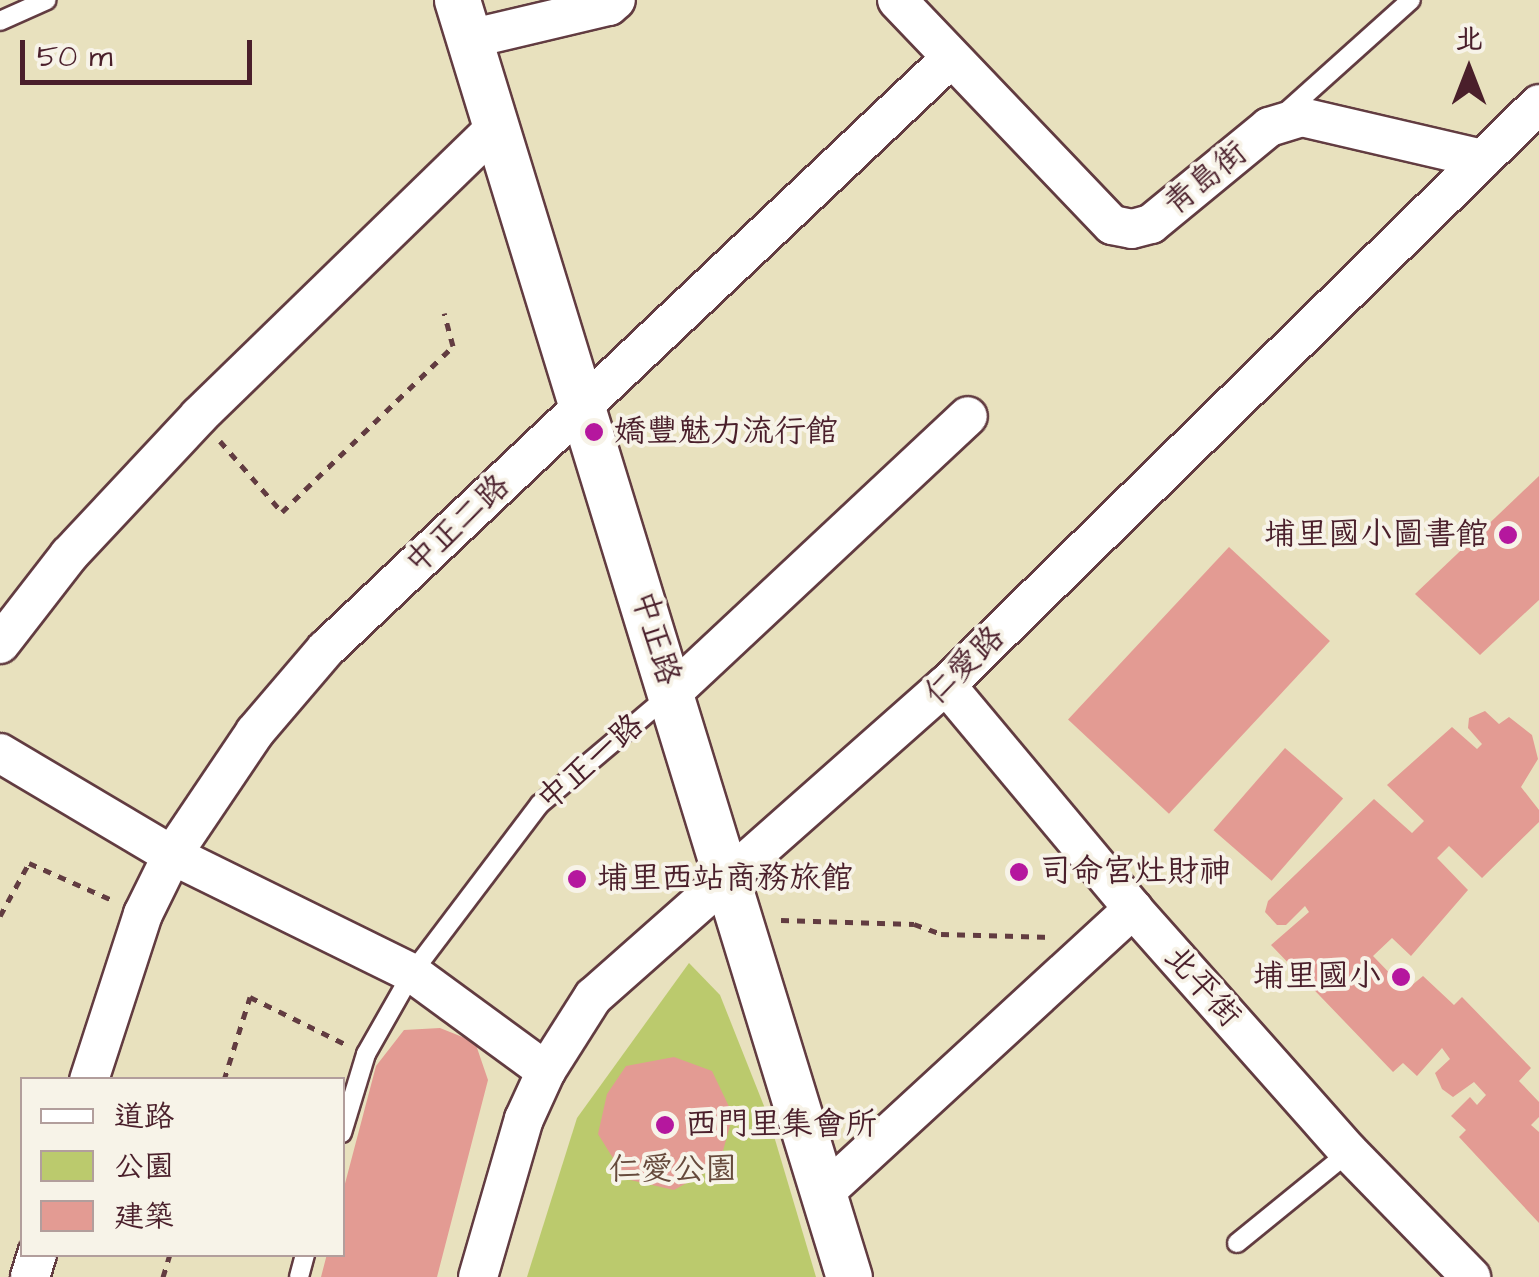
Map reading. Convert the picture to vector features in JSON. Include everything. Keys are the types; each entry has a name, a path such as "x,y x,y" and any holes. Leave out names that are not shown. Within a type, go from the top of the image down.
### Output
{"street":[{"path":"463,20 610,6 616,0"},
{"name":"青島街","path":"897,0 1112,225 1132,229 1150,224 1269,127 1302,116 1482,159"},
{"name":"中正路","path":"463,20 849,1277"},
{"name":"中正二路","path":"90,1077 143,914 172,855 255,732 326,649 951,58"},
{"name":"仁愛路","path":"478,1277 524,1119 546,1071 593,997 731,900 1539,104"},
{"path":"0,644 69,555 199,416 495,128"},
{"name":"中正一路","path":"672,693 968,416"},
{"name":"北平街","path":"946,686 1132,909 1349,1152 1471,1277"},
{"path":"0,753 172,855 412,972 546,1071"},
{"path":"824,1193 1132,909"}],"lane":[{"path":"0,20 47,0"},
{"path":"1269,127 1412,0"},
{"name":"中正一路","path":"345,1122 366,1054 412,972 540,804 672,693"},
{"path":"1238,1243 1349,1152"}],"path":[{"path":"199,416 282,512 453,346 444,314"},
{"path":"0,916 29,863 143,914"},
{"path":"731,900 914,924 941,934 1098,942"},
{"path":"225,1077 250,997 366,1054"}],"green space":[{"name":"仁愛公園","path":"689,963 720,995 768,1116 816,1277 527,1277 577,1118"}],"building":[{"name":"埔里國小圖書館","path":"1539,476 1539,600 1480,655 1415,594"},
{"path":"1229,547 1330,641 1169,814 1068,720"},
{"path":"1485,711 1499,724 1509,717 1532,735 1538,759 1521,787 1539,810 1539,822 1482,878 1449,846 1437,858 1468,890 1411,956 1392,938 1373,956 1406,990 1423,976 1454,1005 1462,997 1531,1068 1519,1081 1539,1102 1539,1117 1531,1125 1539,1132 1539,1223 1459,1137 1466,1130 1451,1116 1470,1097 1477,1105 1486,1095 1474,1082 1453,1097 1442,1089 1435,1073 1450,1059 1442,1048 1417,1076 1403,1063 1393,1072 1271,945 1309,912 1305,906 1286,925 1277,925 1265,912 1268,901 1374,799 1412,833 1424,821 1387,785 1452,727 1477,749 1482,744 1468,728 1469,718"},
{"path":"1285,748 1343,799 1272,881 1213,830"},
{"path":"440,1028 475,1042 488,1080 437,1277 321,1277 326,1257 345,1257 345,1184 376,1066 404,1030"},
{"name":"西門里集會所","path":"674,1057 712,1071 733,1115 719,1165 674,1190 626,1179 598,1134 607,1094 626,1066"}],"place":[{"name":"嬌豐魅力流行館","path":"594,432"},
{"name":"埔里國小圖書館","path":"1508,535"},
{"name":"司命宮灶財神","path":"1019,872"},
{"name":"埔里西站商務旅館","path":"577,879"},
{"name":"埔里國小","path":"1401,977"},
{"name":"西門里集會所","path":"665,1125"}]}
